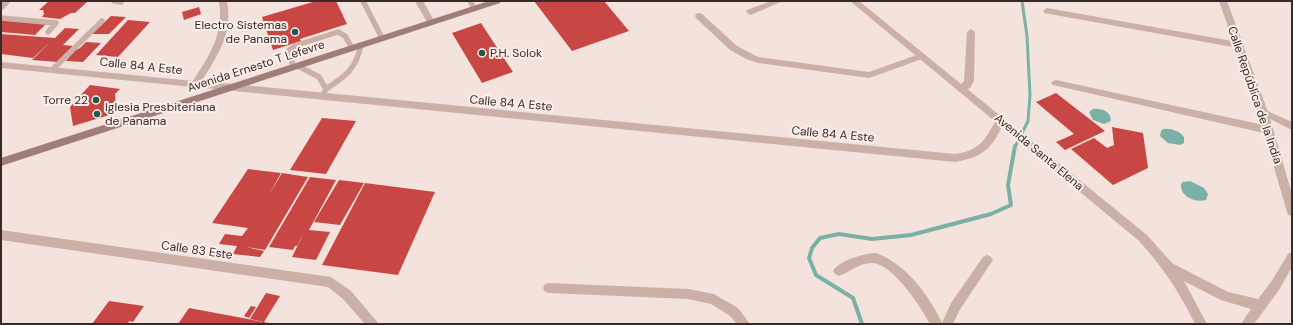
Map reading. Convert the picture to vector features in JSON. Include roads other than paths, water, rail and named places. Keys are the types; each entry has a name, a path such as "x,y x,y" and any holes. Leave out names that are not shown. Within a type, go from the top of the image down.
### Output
{"main road":[{"name":"Avenida Ernesto T Lefevre","path":"1,162 431,22 472,5 497,1"}],"street":[{"path":"1,7 7,1"},
{"path":"196,84 222,34 225,19 223,1"},
{"path":"418,1 431,22"},
{"path":"750,12 779,1"},
{"name":"Avenida Santa Elena","path":"854,1 1143,238 1168,266 1185,292 1201,324"},
{"name":"Calle República de la India","path":"1223,1 1268,130 1292,212"},
{"path":"1047,11 1238,45"},
{"path":"699,16 739,52 748,58 758,60 869,76 922,56"},
{"path":"962,89 969,81 970,32"},
{"name":"Calle 84 A Este","path":"1,65 230,88 324,93 955,158 972,155 984,145 1002,121"},
{"path":"1056,83 1268,130"},
{"path":"1262,112 1282,120 1292,126"},
{"name":"Calle 83 Este","path":"1,235 331,282 347,295 373,324"},
{"path":"1247,324 1275,286 1292,257"},
{"path":"839,272 860,260 876,258 891,266 910,285 936,324"},
{"path":"948,324 955,307 987,260"},
{"path":"1168,266 1224,296 1241,302 1261,305"},
{"path":"549,288 688,294 714,299 734,312 744,324"}],"lane":[{"path":"114,1 121,2"},
{"path":"363,1 382,38"},
{"path":"1,18 56,23 48,32"},
{"path":"52,70 102,22"},
{"path":"324,93 323,80 314,74 296,67 289,50 297,45 338,32 344,33 352,48"},
{"path":"324,93 353,69 359,58 361,45"}],"water":[{"path":"1093,109 1105,111 1111,118 1111,121 1104,124 1093,120 1089,112"},
{"path":"1163,129 1180,133 1184,137 1184,143 1180,145 1168,143 1160,136"},
{"path":"1190,181 1204,188 1208,194 1206,200 1193,200 1186,196 1181,189 1181,184 1183,182"}],"waterway":[{"path":"1015,147 1028,121 1030,95 1027,36 1022,1"},
{"path":"862,324 853,298 816,275 809,258 812,248 820,238 839,234 872,239 911,235 991,214 1011,205 1008,185 1015,146"}],"place":[{"name":"Electro Sistemas de Panama","path":"295,32"},
{"name":"P.H. Solok","path":"482,53"},
{"name":"Torre 22","path":"96,100"},
{"name":"Iglesia Presbiteriana de Panama","path":"97,114"}]}
